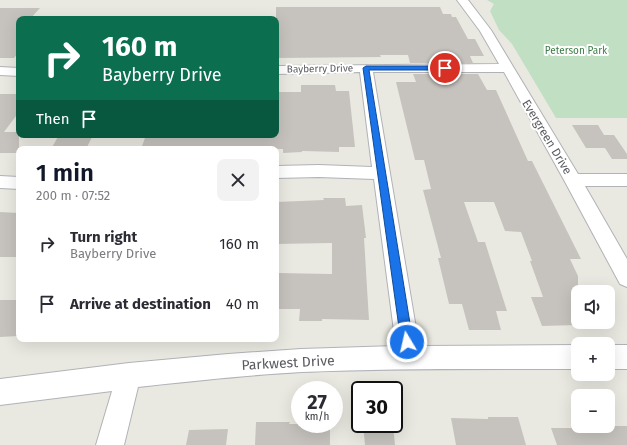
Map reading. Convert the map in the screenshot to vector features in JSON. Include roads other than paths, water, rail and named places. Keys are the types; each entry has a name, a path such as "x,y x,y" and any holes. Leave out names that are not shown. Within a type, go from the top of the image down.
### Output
{"street":[{"name":"Evergreen Drive","path":"462,0 485,30 508,68 535,117 573,180 627,278"},
{"path":"366,68 409,357"},
{"name":"Bayberry Drive","path":"279,70 508,68"},
{"path":"0,71 16,72"},
{"path":"279,172 319,171 381,173"},
{"path":"573,180 627,180"},
{"path":"0,182 16,183"},
{"name":"Parkwest Drive","path":"0,392 129,375 262,363 409,357 571,357"},
{"path":"615,357 627,357"},
{"path":"110,445 129,375"}],"park label":[{"name":"Peterson Park","path":"576,51"}]}
